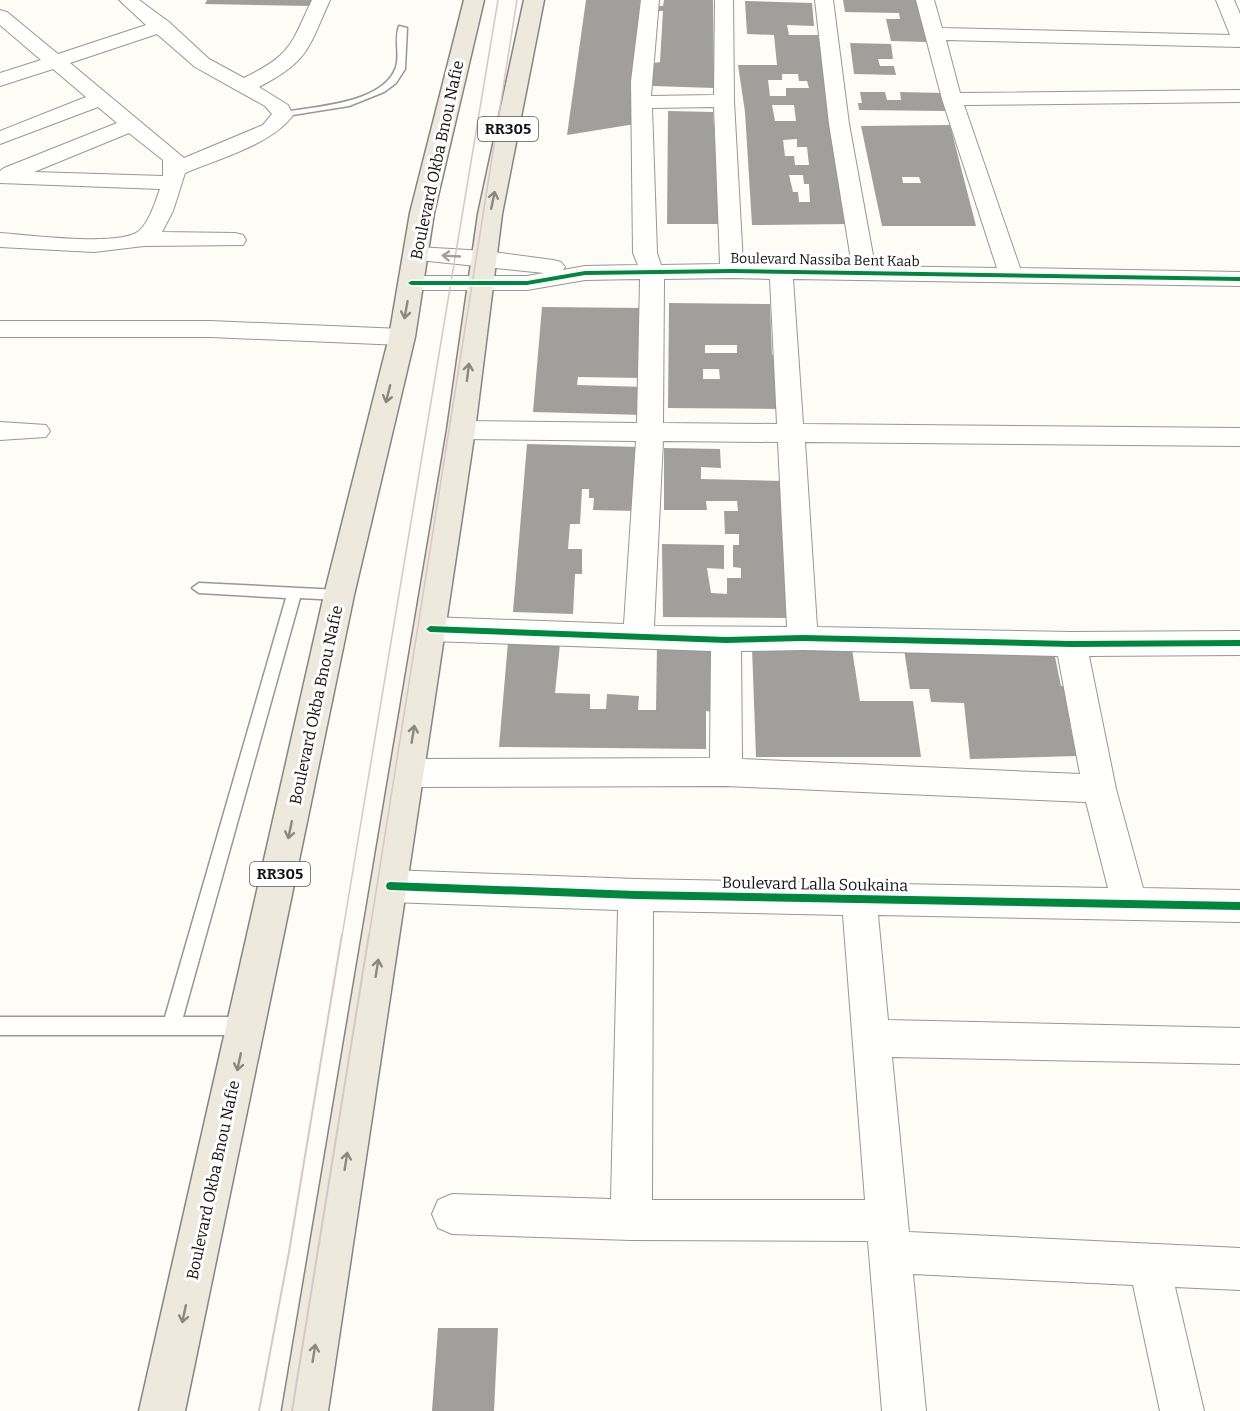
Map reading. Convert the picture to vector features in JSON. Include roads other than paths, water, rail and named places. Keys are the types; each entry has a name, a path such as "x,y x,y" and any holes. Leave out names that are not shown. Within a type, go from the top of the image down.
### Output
{"main road":[{"name":"Boulevard Okba Bnou Nafie","path":"162,1411 339,595 402,338 423,213 474,0"},
{"name":"RR305","path":"305,1411 461,430 490,214 534,0"}],"street":[{"path":"2,177 175,176 270,129 283,115 281,109 272,102 202,63 160,18 128,0"},
{"path":"243,87 278,69 297,52 321,0"},
{"path":"638,635 651,431 652,272 645,253 641,81 650,0"},
{"path":"724,0 724,101 732,271"},
{"path":"825,0 838,124 865,274"},
{"path":"925,0 952,99 1011,276"},
{"path":"1225,0 1240,37"},
{"path":"0,80 160,18"},
{"path":"3,22 173,158 175,176 152,231 142,239"},
{"path":"935,34 1240,41"},
{"path":"952,99 1240,96"},
{"path":"0,138 99,99"},
{"path":"642,102 724,101"},
{"path":"2,177 130,125"},
{"path":"0,240 117,245 142,239 235,240"},
{"name":"Boulevard Nassiba Bent Kaab","path":"417,254 527,282 585,273 732,271 1240,279"},
{"name":"Boulevard Nassiba Bent Kaab","path":"411,283 484,270"},
{"path":"781,273 793,434 803,638"},
{"path":"0,329 210,329 402,338"},
{"path":"461,430 1240,437"},
{"path":"0,431 37,431"},
{"path":"429,629 726,640 803,638 1071,644 1240,643"},
{"path":"726,640 726,772"},
{"path":"1071,644 1099,789 1130,903"},
{"path":"407,773 726,772 1099,789"},
{"name":"Boulevard Lalla Soukaina","path":"390,886 636,895 1240,906"},
{"path":"631,1220 636,895"},
{"path":"859,898 904,1411"},
{"path":"871,1038 1240,1047"},
{"path":"452,1214 631,1220 888,1237 1149,1263 1240,1269"},
{"path":"1149,1263 1182,1411"}],"lane":[{"path":"283,115 336,106 366,97 389,86 400,69 402,27"},
{"path":"199,588 339,595"},
{"path":"172,1024 294,593"},
{"path":"0,1026 172,1024 247,1026"}],"tram line":[{"path":"342,936 498,0"},
{"path":"369,936 517,0"},
{"path":"259,1411 289,1252 342,934"},
{"path":"292,1411 369,934"}]}
